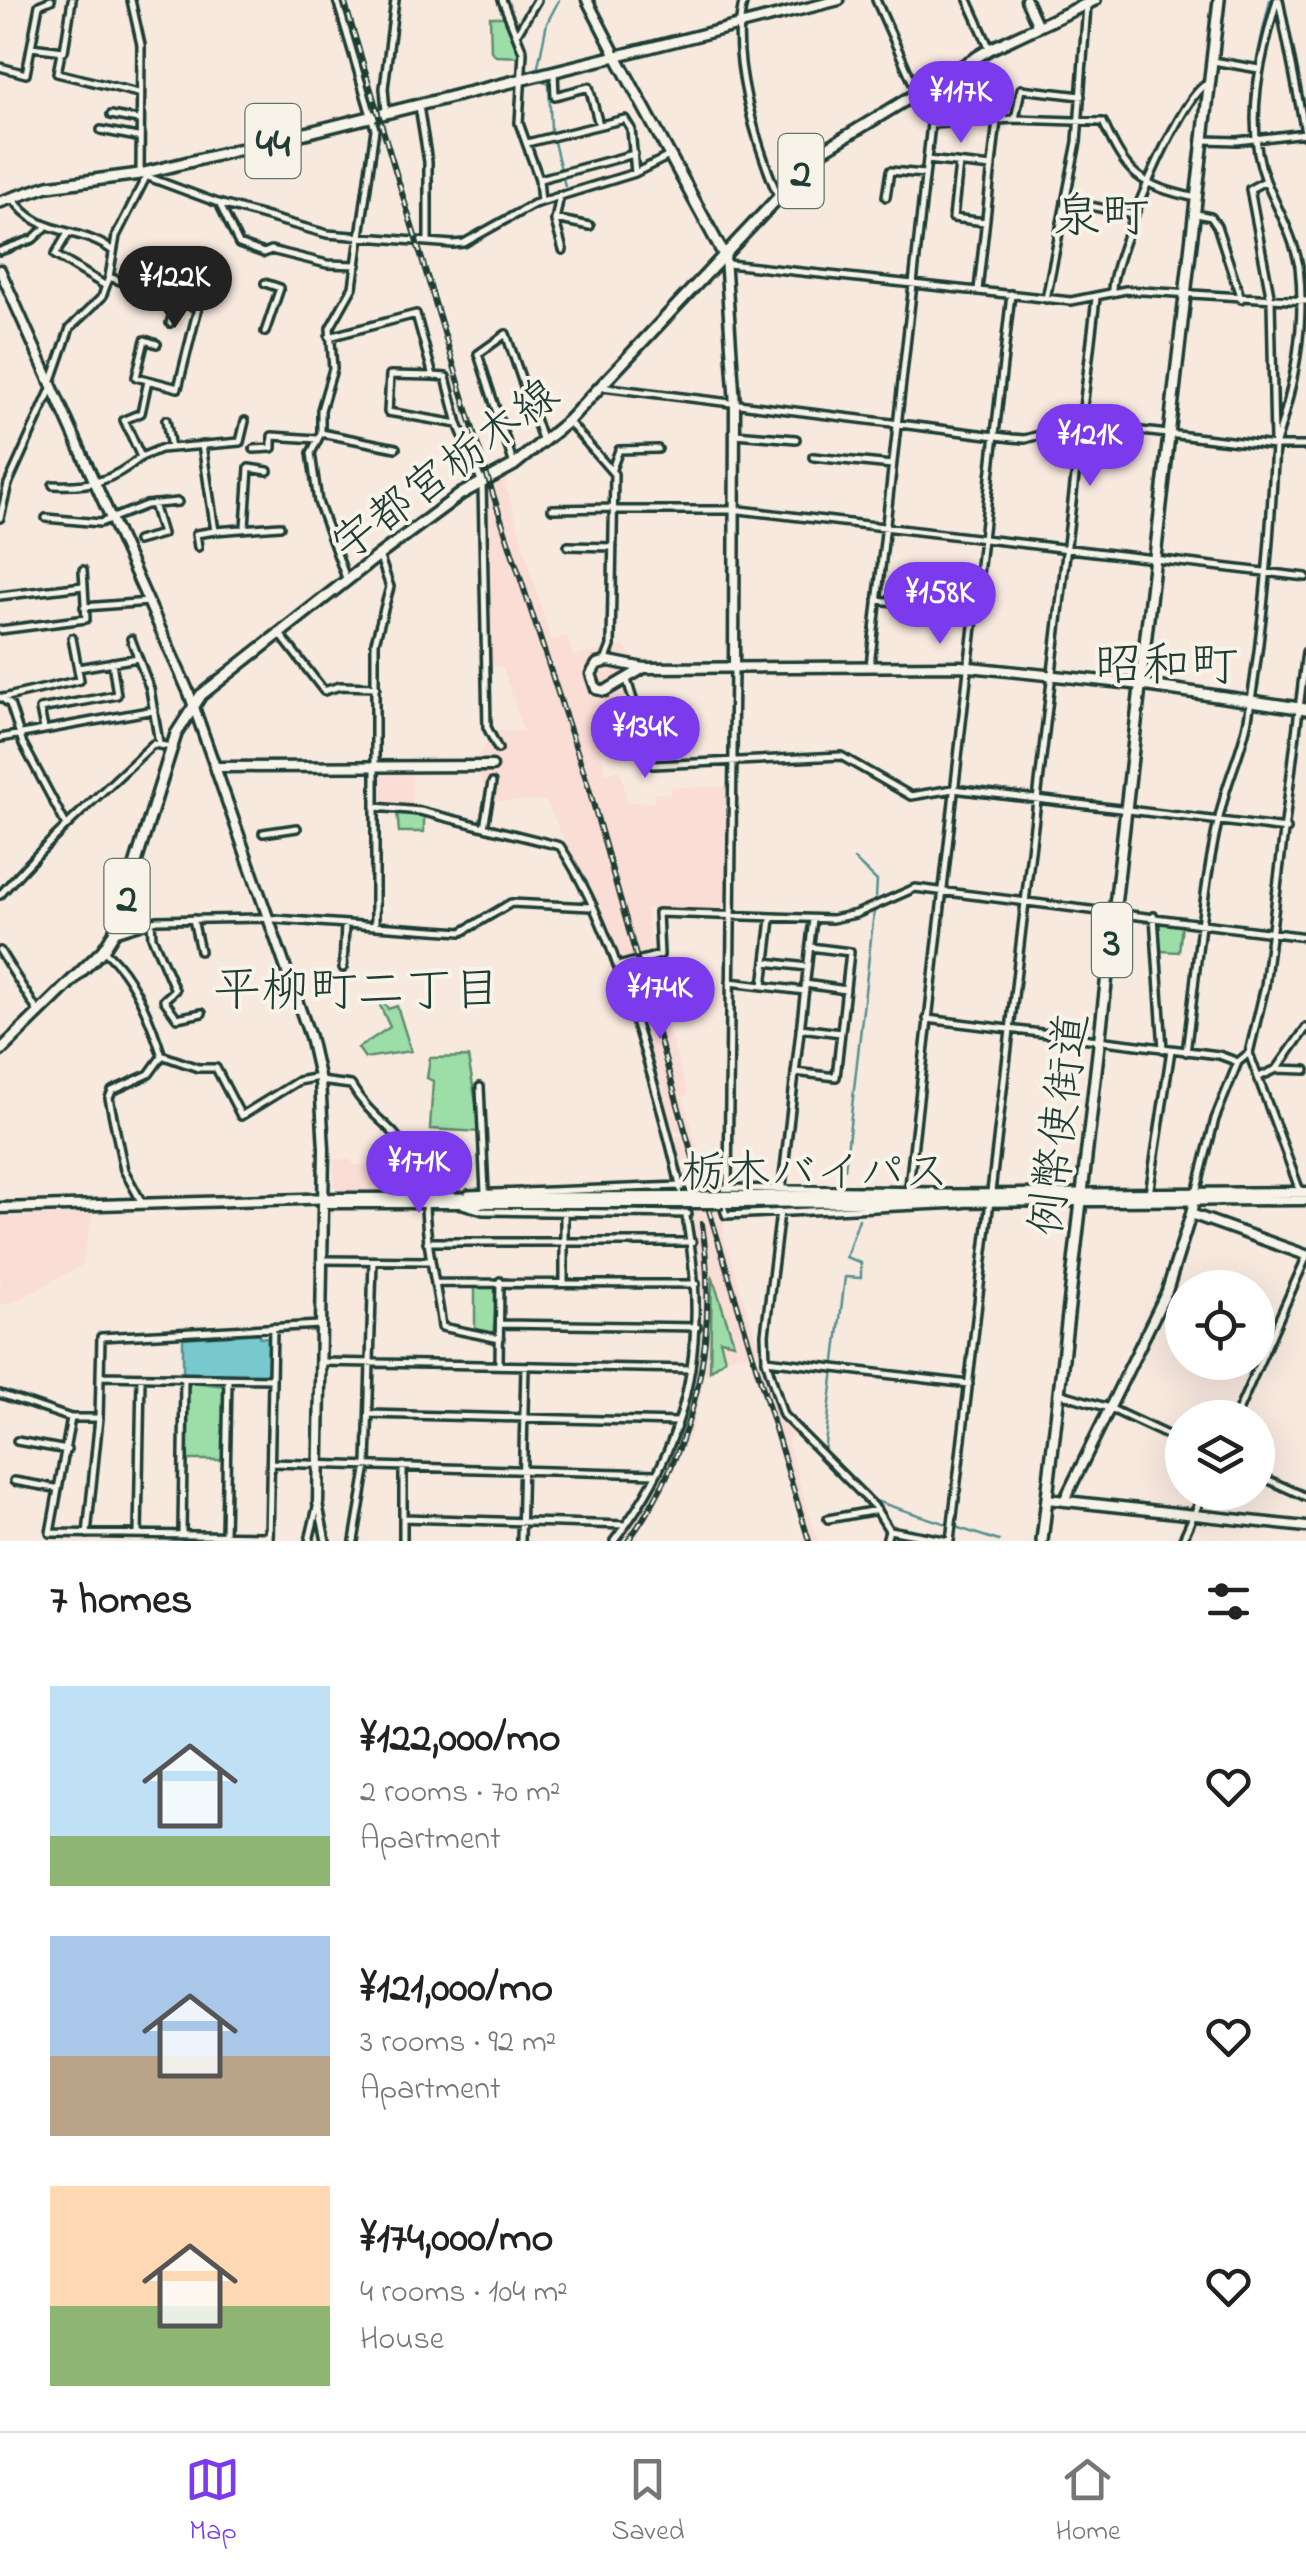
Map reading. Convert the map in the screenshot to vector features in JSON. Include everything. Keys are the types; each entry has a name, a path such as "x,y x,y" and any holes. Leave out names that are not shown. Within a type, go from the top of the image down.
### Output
{"main road":[{"name":"例幣使街道","path":"1042,1541 1218,0"},
{"name":"宇都宮栃木線","path":"0,1051 103,950 114,933 172,747 194,706 378,555 514,465 568,421 726,260 822,150 990,48 1091,1"},
{"name":"44","path":"0,202 48,186 142,177 616,56"},
{"path":"616,56 726,260"},
{"path":"1142,686 1252,698 1303,708"}],"street":[{"path":"0,67 26,74 39,5 51,0"},
{"path":"72,0 58,73 101,80 138,93"},
{"path":"0,515 20,455 52,385 70,328 98,302 110,277 113,251 142,177 138,120 140,45 131,0"},
{"path":"337,0 373,116 375,136 353,287 329,337 333,369 312,454 318,502 346,581"},
{"path":"386,112 384,88 395,0"},
{"path":"502,0 518,32 532,76 519,123 539,179 542,202"},
{"path":"518,32 537,0"},
{"path":"587,0 616,56 839,0"},
{"path":"744,0 744,92 778,196"},
{"path":"870,666 931,124 876,0"},
{"path":"968,0 990,48"},
{"path":"1026,0 1037,24"},
{"path":"1275,446 1302,351 1304,301 1293,240 1266,180 1257,139 1259,69 1278,0"},
{"path":"1204,140 1305,135 1278,0"},
{"path":"1046,299 1080,122 1091,1"},
{"path":"31,47 62,52"},
{"path":"1213,61 1259,69"},
{"path":"554,71 556,96 589,87 599,125"},
{"path":"1112,293 1113,274 1135,215 1190,98 1198,88 1210,83"},
{"path":"1015,119 1021,89 1082,96"},
{"path":"419,104 428,162 428,242"},
{"path":"111,115 138,120"},
{"path":"526,144 625,119 635,173"},
{"path":"931,124 1015,119 1102,122 1120,159 1149,186 1198,199"},
{"path":"978,290 997,120"},
{"path":"101,130 152,132"},
{"path":"539,179 634,154"},
{"path":"142,177 219,204 327,234 464,243 542,202 635,173 671,155"},
{"path":"927,160 992,167"},
{"path":"959,164 953,218 986,222"},
{"path":"886,197 890,171 925,174"},
{"path":"1186,1052 1202,922 1220,822 1252,698 1269,572 1275,446 1270,413 1271,300 1250,189 1266,180"},
{"path":"560,195 556,218 562,250"},
{"path":"12,196 24,214 45,228 113,251"},
{"path":"1064,201 1135,215"},
{"path":"219,204 239,244 264,253 271,250 328,264 356,265"},
{"path":"1196,214 1210,217 1217,226 1241,299"},
{"path":"556,218 590,226"},
{"path":"0,250 33,239 45,228"},
{"path":"68,233 55,255 106,286"},
{"path":"728,1186 735,405 726,260 1046,299 1096,298 1126,290 1187,297 1304,301"},
{"path":"0,270 194,706 298,995 319,1079 324,1260 320,1464 318,1503 310,1541"},
{"path":"110,277 179,298 198,308 178,388 136,377 145,340 158,344"},
{"path":"265,283 280,288 265,332"},
{"path":"968,1202 928,1209 723,1214 717,1188 782,1186 908,1192 1011,294"},
{"path":"170,324 179,298"},
{"path":"889,1530 950,1541 1096,298"},
{"path":"329,337 416,314 434,376"},
{"path":"514,465 478,354 506,334 544,442"},
{"path":"458,424 388,412 390,375 446,377 458,424 482,483 487,727 498,749"},
{"path":"142,456 124,420 141,413 148,381"},
{"path":"602,387 1025,440 1079,424 1306,446"},
{"path":"166,420 171,448"},
{"path":"53,485 96,485 119,475 142,456 171,448 240,442 245,420"},
{"path":"568,421 612,470"},
{"path":"735,434 796,439"},
{"path":"254,448 272,448 272,436 319,436 396,448"},
{"path":"202,445 215,531"},
{"path":"605,662 611,646 612,470 618,450 658,449"},
{"path":"813,457 892,465"},
{"path":"245,527 249,468 268,471"},
{"path":"46,518 112,520 153,504 178,502"},
{"path":"138,541 162,534 153,504"},
{"path":"552,509 734,509 1306,576"},
{"path":"198,547 196,534 280,526"},
{"path":"568,546 613,547"},
{"path":"376,925 377,630 390,600 378,555"},
{"path":"0,630 86,619 83,570"},
{"path":"0,596 83,586"},
{"path":"877,600 974,611"},
{"path":"84,607 148,602"},
{"path":"280,634 324,690 340,686 376,687"},
{"path":"2,698 80,680 72,638"},
{"path":"131,638 154,710 159,742"},
{"path":"611,646 622,664"},
{"path":"1304,1199 1249,1054 1274,932 1303,708 1306,652"},
{"path":"78,668 138,658"},
{"path":"44,730 40,709 118,695 112,662"},
{"path":"644,668 627,675 617,687 599,691 594,686 591,670 605,662 644,668 968,666 1142,686"},
{"path":"627,675 653,765 841,756 911,796 954,789 1287,830"},
{"path":"617,687 630,694"},
{"path":"2,698 10,704 20,735 65,824"},
{"path":"0,738 154,710"},
{"path":"159,742 172,747"},
{"path":"3,892 65,824 159,742"},
{"path":"217,768 492,766"},
{"path":"484,827 492,783"},
{"path":"375,807 420,811 556,843 618,966 688,1214 698,1327 677,1422 656,1474 614,1541"},
{"path":"263,833 297,828"},
{"path":"0,880 3,892"},
{"path":"618,966 660,955 658,913 813,919 856,914 904,889 1116,910 1306,937"},
{"path":"114,933 151,922 271,918 462,932 511,902 591,907"},
{"path":"1149,1194 1167,1049 1154,916"},
{"path":"193,919 200,951"},
{"path":"763,986 771,919"},
{"path":"782,1186 813,919"},
{"path":"151,922 152,937 175,990 164,1000 177,1018 202,1013"},
{"path":"343,968 345,924"},
{"path":"795,1072 836,1077 850,952 810,947"},
{"path":"103,950 130,983 162,1056 198,1068 216,1068 241,1116 298,1081 319,1079 351,1085 365,1104 383,1117 413,1160 414,1197"},
{"path":"0,951 38,1014"},
{"path":"766,962 808,966"},
{"path":"730,982 846,990"},
{"path":"926,1020 1167,1049 1238,1062"},
{"path":"800,1028 841,1034"},
{"path":"1277,1069 1306,1028"},
{"path":"1064,1501 1168,1291 1215,1120 1238,1062 1249,1054"},
{"path":"142,1203 124,1170 109,1098 112,1091 149,1074 162,1056"},
{"path":"1259,1077 1277,1069 1306,1070"},
{"path":"480,1087 485,1192"},
{"path":"460,1201 485,1192 680,1186"},
{"name":"栃木バイパス","path":"724,1200 908,1192 991,1199 1304,1199"},
{"name":"栃木バイパス","path":"1080,1198 1149,1194 1194,1197"},
{"name":"栃木バイパス","path":"0,1208 414,1197 460,1201 991,1199"},
{"path":"460,1201 483,1211 688,1214"},
{"name":"栃木バイパス","path":"324,1202 338,1206 460,1201"},
{"path":"425,1205 429,1261 444,1330 500,1339"},
{"path":"564,1212 564,1282"},
{"path":"780,1212 765,1334 766,1360 783,1416 877,1510 889,1530 886,1541"},
{"path":"1191,1214 1306,1256 1275,1321"},
{"path":"427,1242 692,1242"},
{"path":"324,1260 429,1261"},
{"path":"354,1541 367,1464 373,1261"},
{"path":"499,1365 500,1281"},
{"path":"435,1283 697,1284"},
{"path":"500,1324 698,1327"},
{"path":"88,1534 99,1418 101,1336 322,1325"},
{"path":"72,1418 49,1537 182,1534 269,1538 273,1327"},
{"path":"766,1360 969,1384"},
{"path":"321,1362 691,1369"},
{"path":"521,1541 525,1366"},
{"path":"100,1376 272,1379"},
{"path":"138,1534 141,1378"},
{"path":"182,1534 184,1378"},
{"path":"225,1535 228,1379"},
{"path":"1059,1393 1108,1408 1165,1434"},
{"path":"0,1394 72,1418 99,1418"},
{"path":"369,1414 677,1422"},
{"path":"18,1441 67,1450"},
{"path":"271,1463 522,1467 656,1474"},
{"path":"402,1541 403,1466"},
{"path":"14,1481 56,1488"},
{"path":"1275,1483 1306,1497"},
{"path":"1047,1499 1306,1527"},
{"path":"318,1503 326,1541"},
{"path":"828,1519 877,1510"},
{"path":"1182,1541 1195,1510"},
{"path":"403,1518 625,1526"}],"shaded area":[{"path":"504,479 551,640 567,636 573,656 622,646 636,659 638,676 628,697 590,710 606,773 620,770 628,802 654,802 655,793 670,794 670,787 728,787 727,913 646,909 653,955 620,961 546,801 490,801 479,776 478,756 492,737 489,731 523,731 503,668 491,665 486,609 486,485"},
{"path":"378,775 412,775 412,806 380,805"},
{"path":"658,959 665,1019 688,1094 683,1097 694,1133 671,1131 624,967"},
{"path":"671,1136 694,1136 719,1217 725,1218 724,1235 760,1351 727,1358 698,1380 693,1377 702,1302 691,1210"},
{"path":"334,1159 352,1159 353,1165 411,1166 412,1191 340,1192 334,1186"},
{"path":"93,1213 82,1265 14,1302 0,1305 0,1217"},
{"path":"761,1358 780,1414 796,1433 787,1440 818,1541 806,1541 750,1360"},
{"path":"704,1381 692,1430 663,1495 634,1541 618,1541 663,1467 690,1390"}],"green space":[{"path":"490,17 507,17 522,57 496,56 491,51"},
{"path":"397,811 424,815 424,832 399,832"},
{"path":"1158,923 1182,924 1179,952 1161,951"},
{"path":"382,998 388,1009 397,1006 411,1051 365,1058 358,1048 390,1027 378,1001"},
{"path":"468,1057 481,1132 430,1129 430,1058"},
{"path":"712,1276 734,1343 720,1340 725,1359 710,1371"},
{"path":"475,1283 498,1288 493,1335 475,1332"},
{"path":"192,1382 225,1386 223,1460 186,1460 188,1386"}],"water":[{"path":"258,1333 260,1338 268,1337 269,1372 265,1375 183,1374 183,1338"}],"waterway":[{"path":"537,71 547,23 559,0"},
{"path":"1270,0 1253,86 1251,130 1259,173 1291,246"},
{"path":"537,79 549,84 551,130 565,186"},
{"path":"854,859 877,881 876,897"},
{"path":"845,1169 874,912"},
{"path":"845,1473 824,1453 845,1277 861,1278 861,1263 846,1257 859,1219"},
{"path":"872,1500 999,1541"}],"railway":[{"path":"344,0 488,479 588,785 689,1144 809,1541"},
{"path":"628,1541 671,1468 697,1390 707,1308 702,1224"}],"district":[{"name":"泉町","path":"1101,214"},
{"name":"昭和町","path":"1166,663"},
{"name":"平柳町二丁目","path":"357,988"}]}
